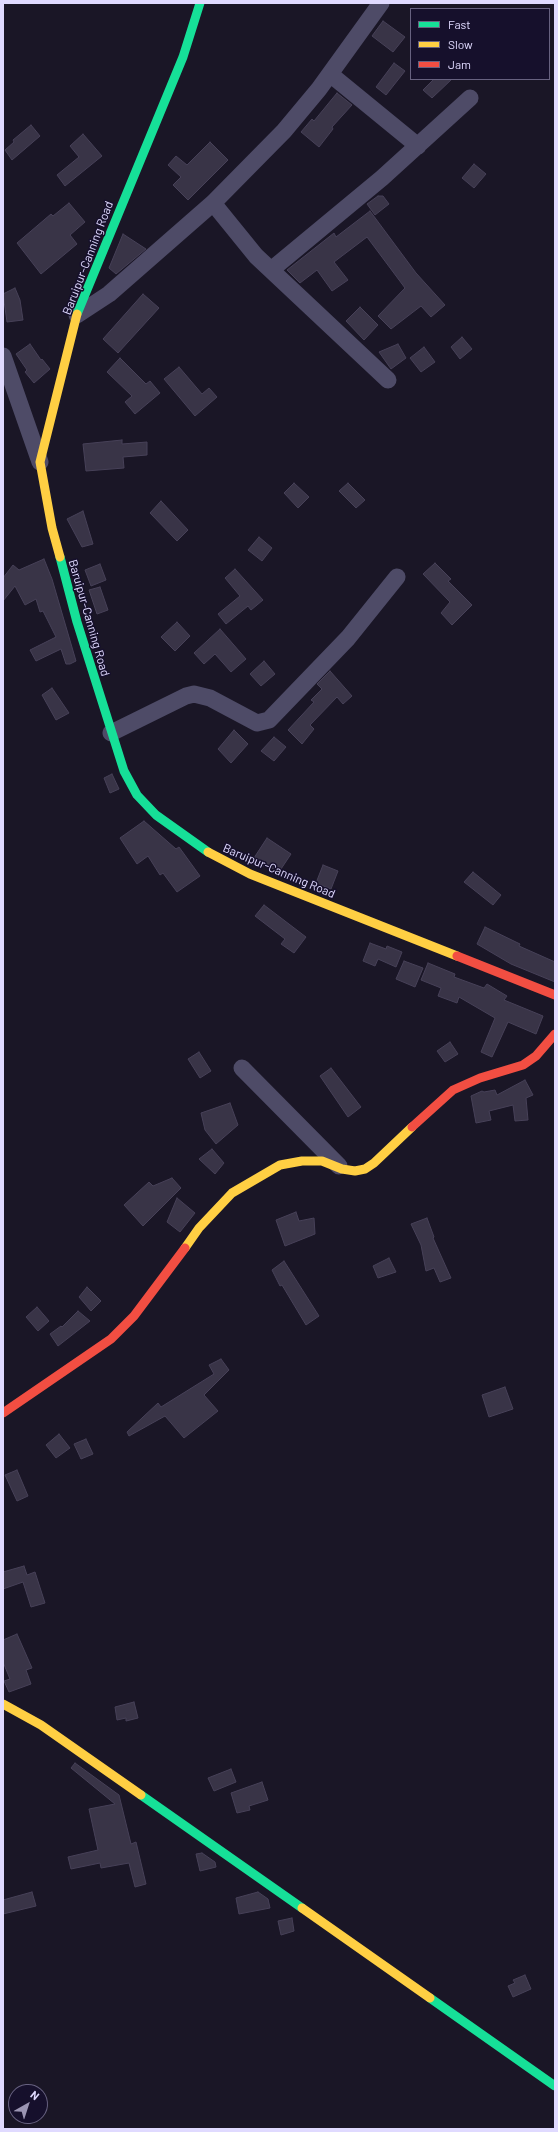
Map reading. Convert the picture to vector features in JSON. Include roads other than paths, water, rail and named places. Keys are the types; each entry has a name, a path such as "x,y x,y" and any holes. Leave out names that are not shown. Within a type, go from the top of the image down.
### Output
{"street":[{"name":"Baruipur-Canning Road","path":"200,3 183,57 88,286 78,315 40,462 52,528 77,622 124,771 137,795 156,815 207,852 250,874 555,995"},
{"path":"78,315 109,294 213,204 284,131 330,74 381,3"},
{"path":"330,74 418,146"},
{"path":"271,270 418,146 470,98"},
{"path":"213,204 242,240 271,270 388,380"},
{"path":"3,356 40,462"},
{"path":"111,733 186,696 194,694 210,698 257,722 269,720 348,638 397,577"},
{"path":"3,1413 111,1339 134,1316 199,1228 232,1192 280,1165 302,1161 322,1161 342,1169 365,1169 374,1163 437,1103 453,1090 480,1078 523,1064 536,1056 555,1034"},
{"path":"242,1068 342,1169"},
{"path":"3,1704 40,1725 555,2086"}]}
